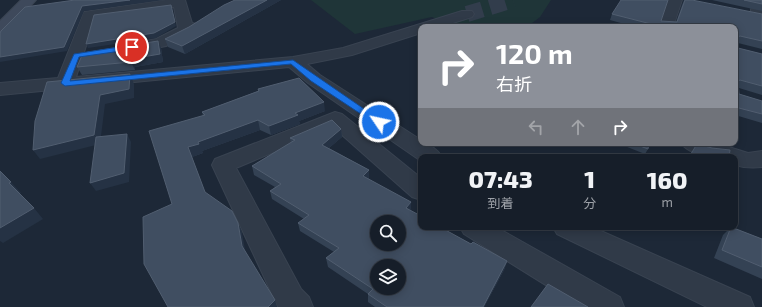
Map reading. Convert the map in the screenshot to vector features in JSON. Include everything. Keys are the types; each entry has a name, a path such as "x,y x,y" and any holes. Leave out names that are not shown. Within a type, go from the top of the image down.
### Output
{"street":[{"path":"0,30 29,0"},
{"path":"667,24 675,0"},
{"path":"742,12 759,16 760,0"},
{"path":"65,83 84,54 89,15 180,2 186,30"},
{"path":"435,24 467,14"},
{"path":"114,50 160,43 204,20"},
{"path":"0,89 293,62 346,52 418,29"},
{"path":"293,62 314,79 426,154"},
{"path":"298,307 290,299 223,165 335,118 418,188"},
{"path":"701,146 726,154"},
{"path":"738,158 748,161 761,160"},
{"path":"478,230 609,307"},
{"path":"572,230 733,306"}],"green space":[{"path":"311,0 551,0 540,17 531,24 447,24 432,17 355,34"}],"building":[{"path":"75,0 130,0 82,6 64,47 0,57 1,31 25,7"},
{"path":"235,0 267,0 182,46 165,39 189,27 224,5"},
{"path":"621,0 668,0 661,21 677,22 685,0 692,0 762,14 762,41 740,36 738,37 738,24 651,24 612,14"},
{"path":"744,0 762,0 762,4"},
{"path":"171,5 175,22 154,33 86,44 94,15"},
{"path":"158,41 160,54 131,59 131,62 77,67 83,53"},
{"path":"738,48 762,54 762,86 740,80 738,81"},
{"path":"130,74 129,89 100,95 94,135 33,150 35,121 47,82"},
{"path":"299,78 324,102 295,113 298,115 269,126 258,120 188,147 205,192 232,211 238,223 242,246 275,300 268,307 168,307 144,264 143,217 172,204 149,131 205,115 202,112 259,91 258,89"},
{"path":"738,81 739,94 762,101 762,114 738,108"},
{"path":"332,120 341,129 322,145 369,170 363,176 411,202 406,208 418,214 418,230 445,230 471,244 473,242 507,261 483,307 387,307 368,294 370,292 370,295 406,295 406,259 370,259 370,287 326,258 339,248 298,223 309,215 270,191 281,184 252,166 295,140 290,138"},
{"path":"127,134 124,173 90,183 96,137"},
{"path":"640,146 648,146 648,149"},
{"path":"696,146 730,150 729,154 691,154"},
{"path":"0,171 11,182 9,183 34,208 0,228"},
{"path":"730,230 738,230 762,239 762,267 722,250"},
{"path":"548,284 588,307 531,307"}],"tunnel":[{"path":"467,14 513,0"}],"route":[{"path":"132,47 76,56 65,83 293,62 314,79 379,122"}]}
